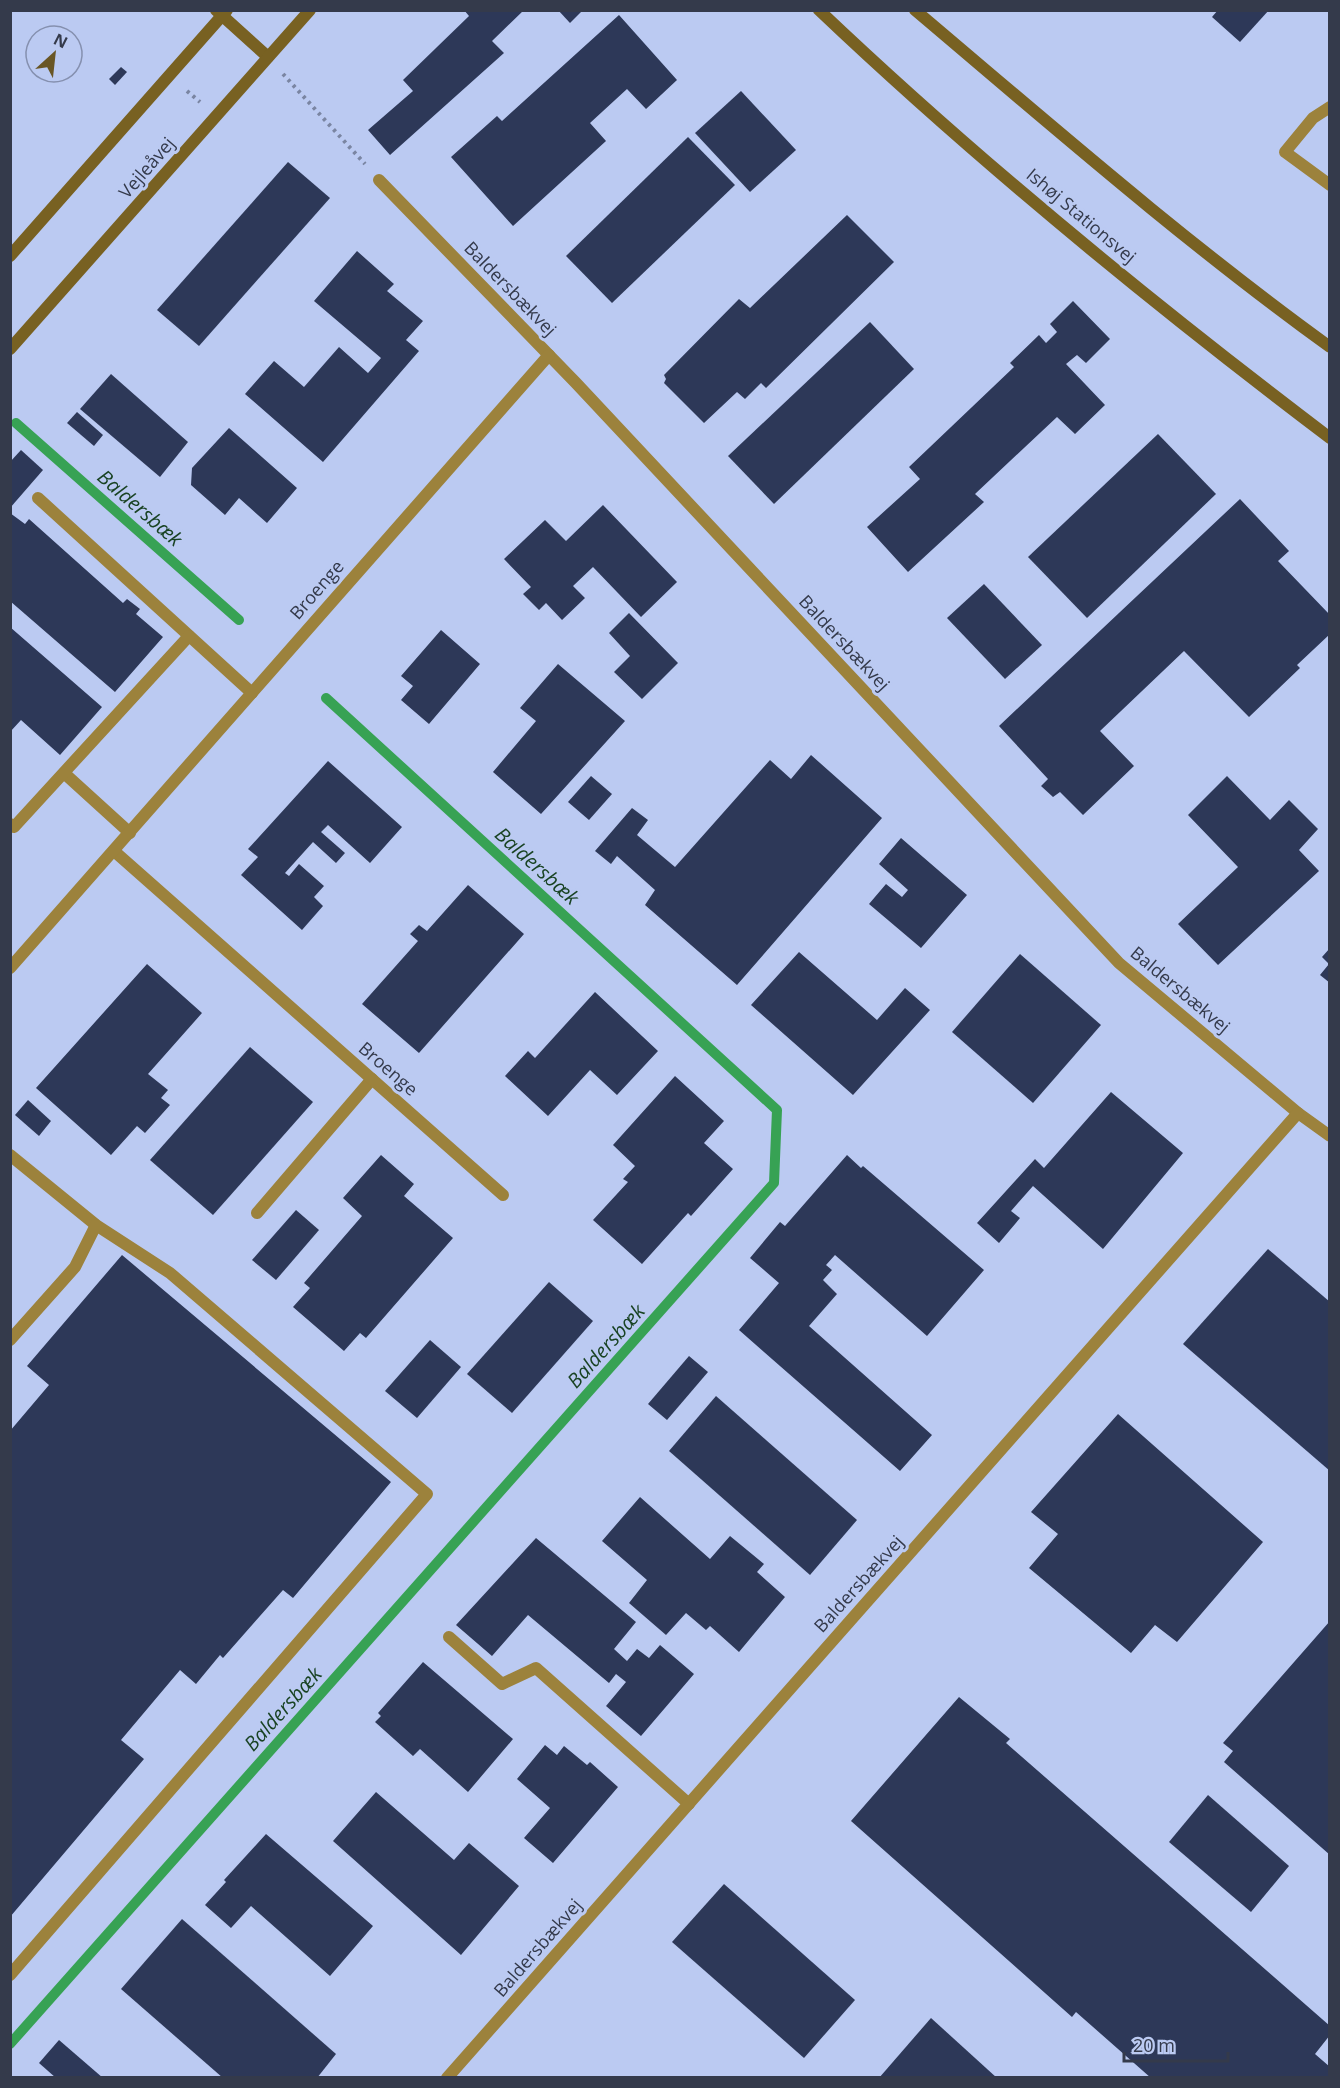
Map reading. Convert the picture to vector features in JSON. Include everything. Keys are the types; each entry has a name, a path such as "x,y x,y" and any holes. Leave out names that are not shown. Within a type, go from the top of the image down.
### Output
{"main road":[{"name":"Vejleåvej","path":"10,349 309,10"},
{"name":"Ishøj Stationsvej","path":"819,10 1047,213 1237,367 1329,438"},
{"path":"915,10 1100,167 1279,310 1329,347"},
{"path":"10,256 170,76 222,12 268,57"}],"street":[{"path":"1329,107 1312,118 1285,152 1329,185"},
{"name":"Baldersbækvej","path":"379,180 549,355 1119,963 1298,1113 1329,1136"},
{"name":"Broenge","path":"10,968 549,355"},
{"path":"38,498 252,693"},
{"path":"10,824 14,826 189,636"},
{"path":"64,773 130,833"},
{"name":"Broenge","path":"114,851 503,1195"},
{"path":"257,1213 372,1079"},
{"name":"Baldersbækvej","path":"447,2078 1298,1113"},
{"path":"10,1155 96,1225 171,1273 427,1494 10,1976"},
{"path":"10,1340 75,1267 96,1225"},
{"path":"449,1637 502,1684 536,1668 689,1804"}],"path":[{"path":"268,57 379,180"},
{"path":"170,76 216,117"}],"building":[{"path":"464,10 524,10 492,41 504,53 390,155 368,130 413,91 403,80 469,16"},
{"path":"558,10 583,10 570,23"},
{"path":"1218,10 1269,10 1240,42 1212,17"},
{"path":"619,15 677,80 646,109 627,89 590,123 606,141 513,226 451,157 497,116 502,121"},
{"path":"121,67 127,72 115,85 109,79"},
{"path":"741,91 796,150 750,192 695,133"},
{"path":"688,137 735,185 612,303 566,256"},
{"path":"288,162 330,198 199,346 157,310"},
{"path":"847,215 894,262 766,388 761,383 745,399 737,392 704,423 664,383 666,379 664,375 739,299 750,308"},
{"path":"357,251 394,284 387,291 423,321 406,340 419,351 323,462 245,394 274,361 304,387 339,347 368,373 381,358 314,301"},
{"path":"1073,301 1110,339 1086,363 1077,355 1066,364 1105,405 1075,434 1057,417 975,494 984,502 908,572 867,527 920,479 909,467 1014,367 1010,363 1039,335 1046,343 1057,332 1050,324"},
{"path":"870,322 914,369 774,504 728,456"},
{"path":"111,374 188,442 160,477 80,409"},
{"path":"77,412 103,435 94,446 67,423"},
{"path":"229,428 297,488 267,523 239,498 225,515 191,485 192,468"},
{"path":"1158,434 1216,494 1087,618 1028,557"},
{"path":"21,450 43,470 10,508 10,462"},
{"path":"1240,499 1289,551 1278,561 1330,615 1330,634 1297,665 1300,668 1249,717 1184,651 1100,731 1134,766 1083,815 1060,792 1053,797 1041,786 1048,779 999,726"},
{"path":"603,505 677,582 641,617 593,567 573,586 585,598 562,620 546,603 539,610 523,594 531,587 504,559 545,520 566,541"},
{"path":"10,513 25,524 29,519 123,603 127,599 140,609 136,614 163,637 115,692 10,601"},
{"path":"984,584 1042,645 1005,679 947,618"},
{"path":"629,613 678,663 642,699 614,672 630,656 609,633"},
{"path":"10,627 102,707 60,755 21,720 10,732"},
{"path":"441,630 480,664 429,724 401,700 413,686 401,676"},
{"path":"558,664 625,721 541,814 493,772 536,721 520,708"},
{"path":"811,755 882,818 737,985 645,905 655,890 617,856 611,864 595,851 632,808 648,820 637,835 675,867 770,760 791,779"},
{"path":"328,761 402,827 370,863 328,825 321,832 345,853 336,863 313,842 285,873 289,876 299,864 324,886 314,897 323,906 302,930 241,875 258,857 248,849"},
{"path":"591,776 612,794 589,820 568,802"},
{"path":"1227,776 1270,820 1289,800 1318,829 1299,850 1319,871 1218,965 1178,924 1238,867 1188,815"},
{"path":"901,838 967,895 921,948 869,904 886,884 902,897 908,890 879,864"},
{"path":"468,885 524,934 419,1053 362,1004 418,941 410,934 419,925 427,931"},
{"path":"1330,948 1330,983 1320,975 1329,964 1322,957"},
{"path":"799,952 877,1020 905,988 930,1010 853,1095 751,1005"},
{"path":"1020,954 1101,1025 1033,1103 952,1032"},
{"path":"147,964 202,1013 148,1074 168,1090 161,1098 170,1105 145,1133 137,1126 111,1155 36,1088"},
{"path":"595,992 658,1051 617,1095 590,1070 548,1116 505,1076 528,1051 535,1058"},
{"path":"250,1047 313,1102 213,1215 150,1160"},
{"path":"675,1076 724,1121 704,1143 733,1169 691,1216 688,1213 642,1264 593,1220 628,1182 623,1179 635,1166 613,1145"},
{"path":"1111,1092 1183,1153 1103,1249 1033,1186 1011,1211 1020,1218 999,1243 977,1223 1035,1159 1044,1168"},
{"path":"28,1100 51,1121 39,1136 15,1115"},
{"path":"381,1155 414,1184 404,1196 453,1238 366,1338 360,1333 344,1351 293,1307 310,1288 304,1283 362,1216 343,1198"},
{"path":"847,1155 861,1168 863,1166 984,1270 927,1336 835,1255 826,1265 832,1270 823,1280 837,1294 809,1326 932,1435 900,1471 739,1330 779,1283 750,1258 780,1222 785,1226"},
{"path":"296,1210 319,1230 276,1280 252,1260"},
{"path":"1268,1249 1330,1302 1330,1471 1183,1344"},
{"path":"122,1255 391,1482 293,1598 283,1590 223,1658 220,1655 196,1684 180,1670 121,1740 144,1759 10,1917 10,1431 49,1385 27,1366"},
{"path":"549,1282 593,1321 512,1413 467,1374"},
{"path":"430,1340 461,1367 417,1418 385,1391"},
{"path":"689,1356 708,1372 667,1420 648,1404"},
{"path":"716,1396 857,1520 810,1575 669,1451"},
{"path":"1118,1414 1263,1542 1177,1642 1155,1625 1131,1653 1029,1568 1058,1534 1031,1512"},
{"path":"640,1497 710,1559 730,1536 764,1564 757,1572 785,1597 739,1652 710,1626 706,1630 686,1613 666,1635 629,1603 647,1580 602,1541"},
{"path":"536,1538 636,1622 614,1649 627,1661 637,1649 649,1658 660,1645 694,1674 641,1736 606,1706 626,1682 616,1674 609,1683 528,1615 492,1656 456,1625"},
{"path":"1330,1621 1330,1855 1224,1762 1233,1751 1223,1743"},
{"path":"423,1662 513,1739 468,1792 420,1749 413,1756 375,1722 381,1716 378,1713"},
{"path":"959,1697 1010,1739 1006,1743 1330,2026 1330,2035 1315,2054 1330,2067 1330,2078 1151,2078 1076,2012 1072,2017 851,1821"},
{"path":"545,1745 557,1755 564,1746 587,1765 590,1762 618,1787 553,1863 524,1838 550,1808 517,1779"},
{"path":"376,1792 454,1860 469,1843 519,1886 461,1955 333,1841"},
{"path":"1208,1795 1289,1866 1251,1912 1169,1842"},
{"path":"266,1834 373,1926 330,1976 251,1906 231,1928 205,1905 226,1882 224,1880"},
{"path":"724,1884 855,2000 804,2058 672,1942"},
{"path":"182,1919 336,2054 317,2078 223,2078 121,1989"},
{"path":"931,2018 997,2078 879,2078"},
{"path":"59,2040 103,2078 56,2078 39,2063"}],"waterway":[{"name":"Baldersbæk","path":"16,423 239,620"},
{"name":"Baldersbæk","path":"10,2044 774,1183 777,1110 326,698"}]}
